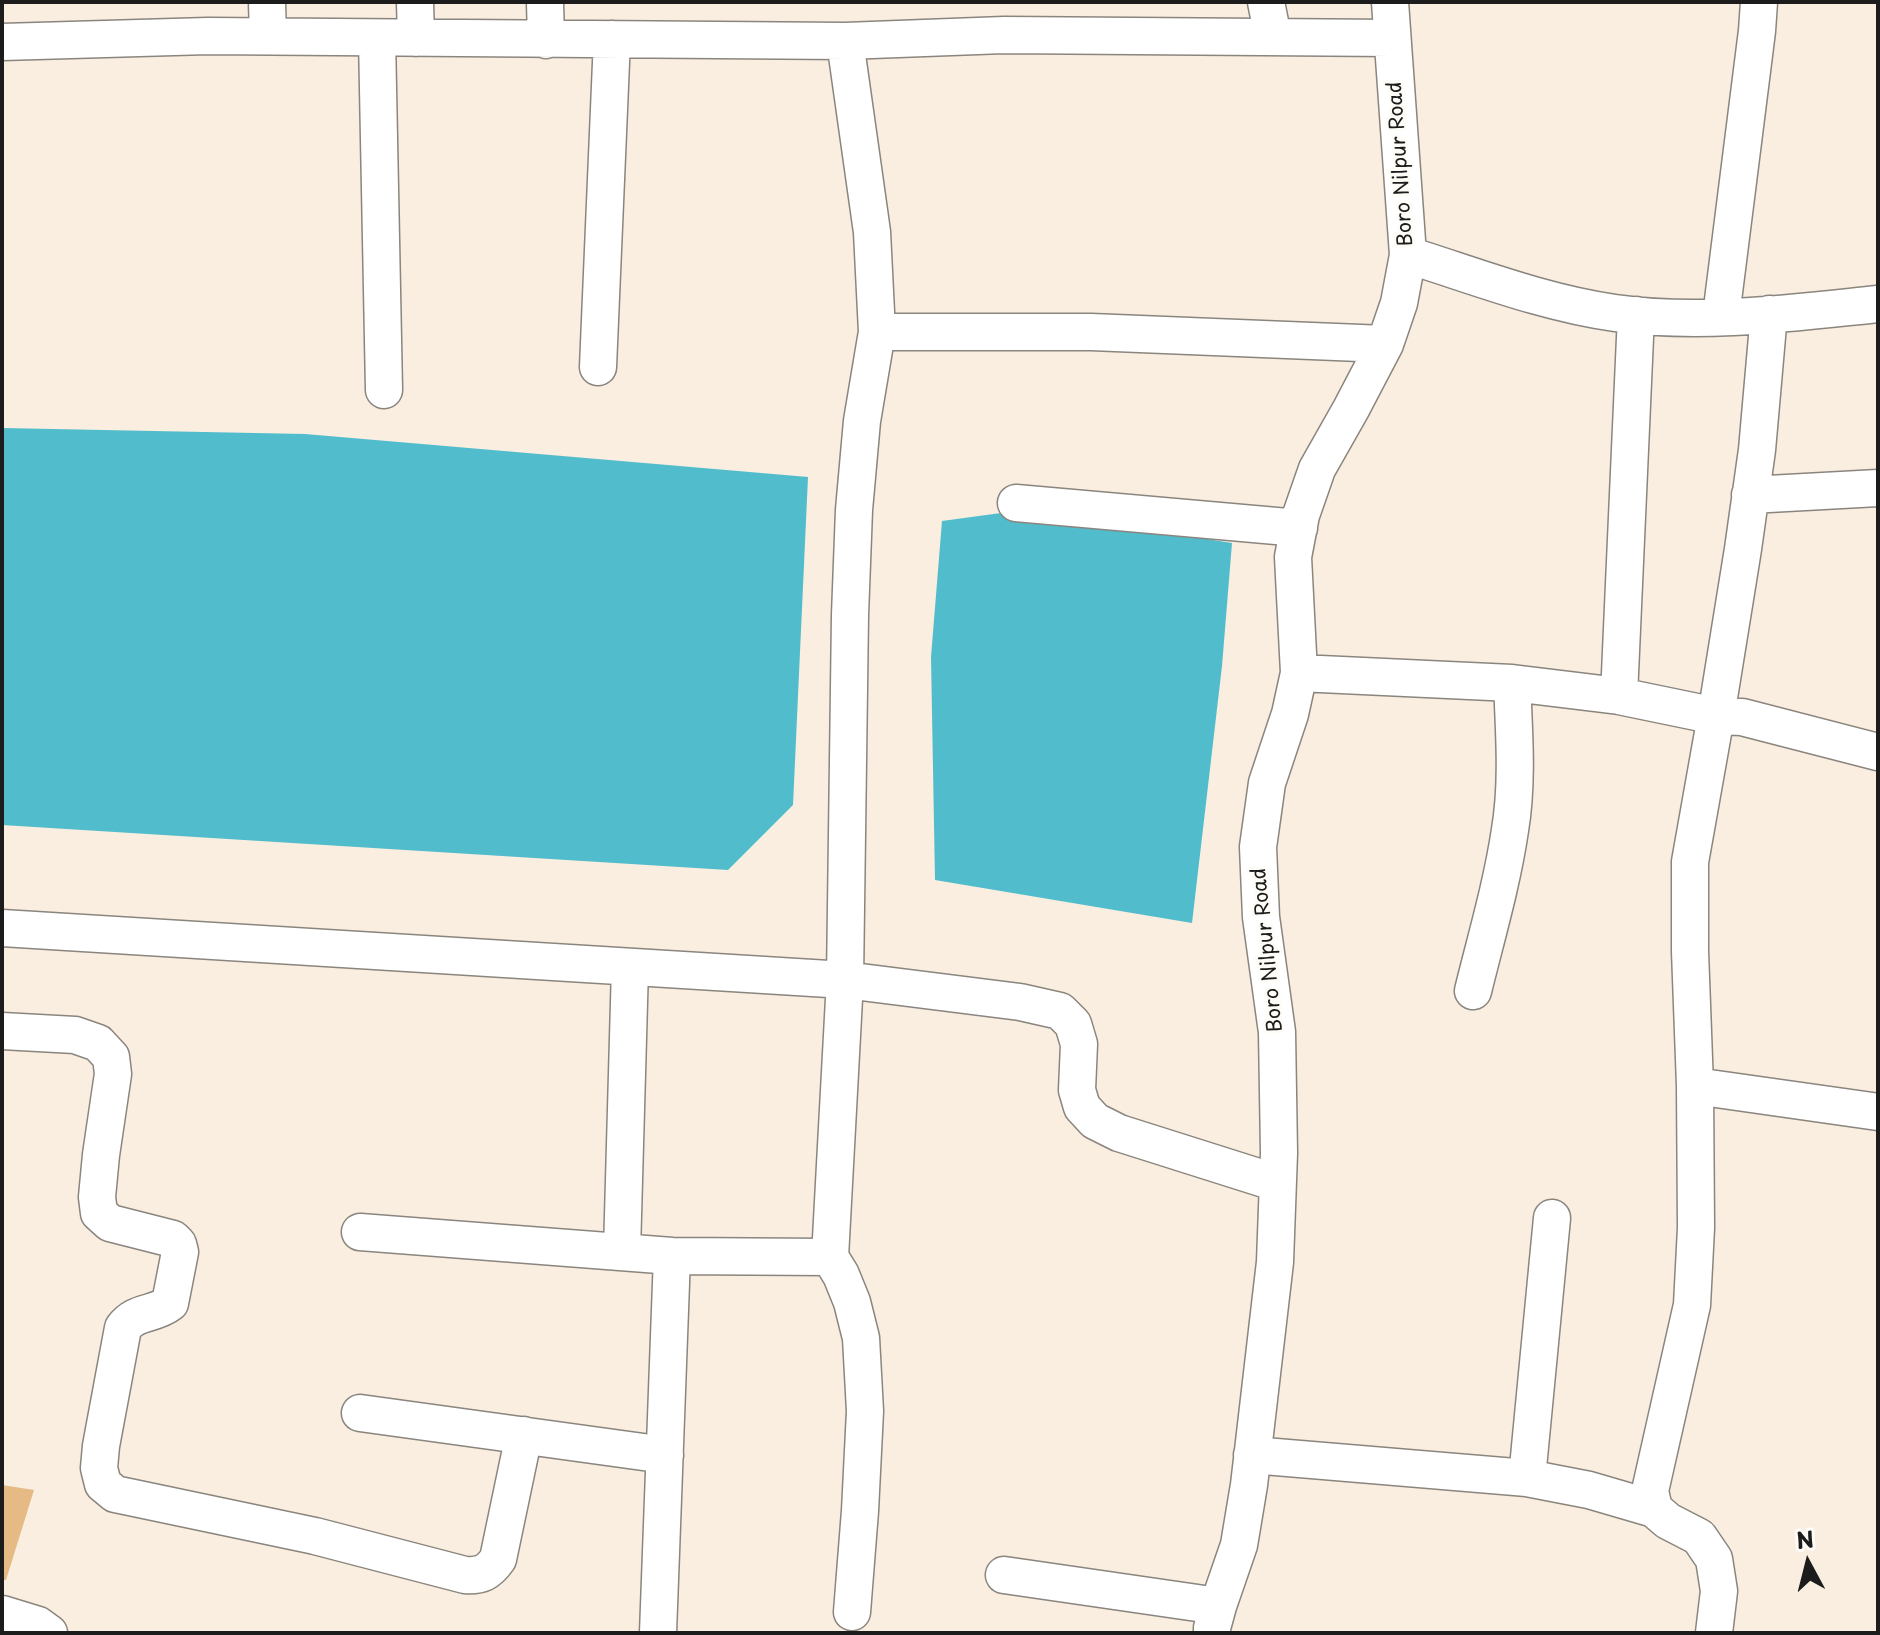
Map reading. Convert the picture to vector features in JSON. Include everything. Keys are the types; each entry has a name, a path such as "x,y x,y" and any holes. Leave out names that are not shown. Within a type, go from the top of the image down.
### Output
{"street":[{"path":"415,2 416,38"},
{"path":"545,2 546,40"},
{"name":"Boro Nilpur Road","path":"1215,1620 1239,1545 1275,1262 1279,1085 1277,1032 1261,917 1258,847 1267,783 1290,714 1299,673 1293,557 1301,515 1317,469 1385,344 1399,303 1408,255 1390,2"},
{"path":"1721,316 1759,2"},
{"path":"2,42 208,36 268,19 377,38 845,41 1003,18 1269,19 1392,38"},
{"path":"377,38 384,390"},
{"path":"598,367 612,39"},
{"path":"845,41 872,232 877,332 862,421 854,510 845,980 830,1257 852,1302 861,1338 865,1411 852,1612"},
{"path":"1408,255 1551,300 1614,313 1684,319 1878,304"},
{"path":"1654,1509 1650,1491 1692,1305 1696,1228 1690,862 1757,450 1769,314"},
{"path":"1619,696 1636,315"},
{"path":"877,332 1091,332 1385,344"},
{"path":"1750,495 1878,488"},
{"path":"1016,503 1299,528"},
{"path":"1299,673 1512,683 1619,696 1716,716 1742,717 1878,752"},
{"path":"1473,991 1511,828 1515,760 1512,683"},
{"path":"2,928 845,980 1020,1002 1060,1011 1073,1024 1079,1044 1077,1090 1082,1107 1095,1121 1119,1133 1277,1183"},
{"path":"622,1251 630,967"},
{"path":"2,1031 75,1035 98,1043 111,1057 113,1074 97,1197 99,1213 110,1223 173,1239 180,1252 170,1303 160,1310 130,1318 123,1328 99,1468 103,1484 115,1494 315,1536 465,1575 480,1576 491,1570 498,1559 524,1435"},
{"path":"1695,1086 1878,1112"},
{"path":"1527,1478 1552,1218"},
{"path":"360,1232 672,1256 830,1257"},
{"path":"658,1633 672,1256"},
{"path":"360,1413 665,1455"},
{"path":"1252,1455 1527,1478 1589,1490 1654,1509 1668,1521 1699,1537 1714,1559 1719,1591 1714,1633"},
{"path":"1004,1575 1215,1620"},
{"path":"2,1614 38,1625 49,1633"}],"water":[{"path":"2,428 305,434 808,477 793,805 728,870 2,825"},
{"path":"1023,510 1232,543 1222,666 1192,923 935,880 931,657 942,521"}],"building":[{"path":"2,1485 34,1490 6,1580 2,1580"}]}
